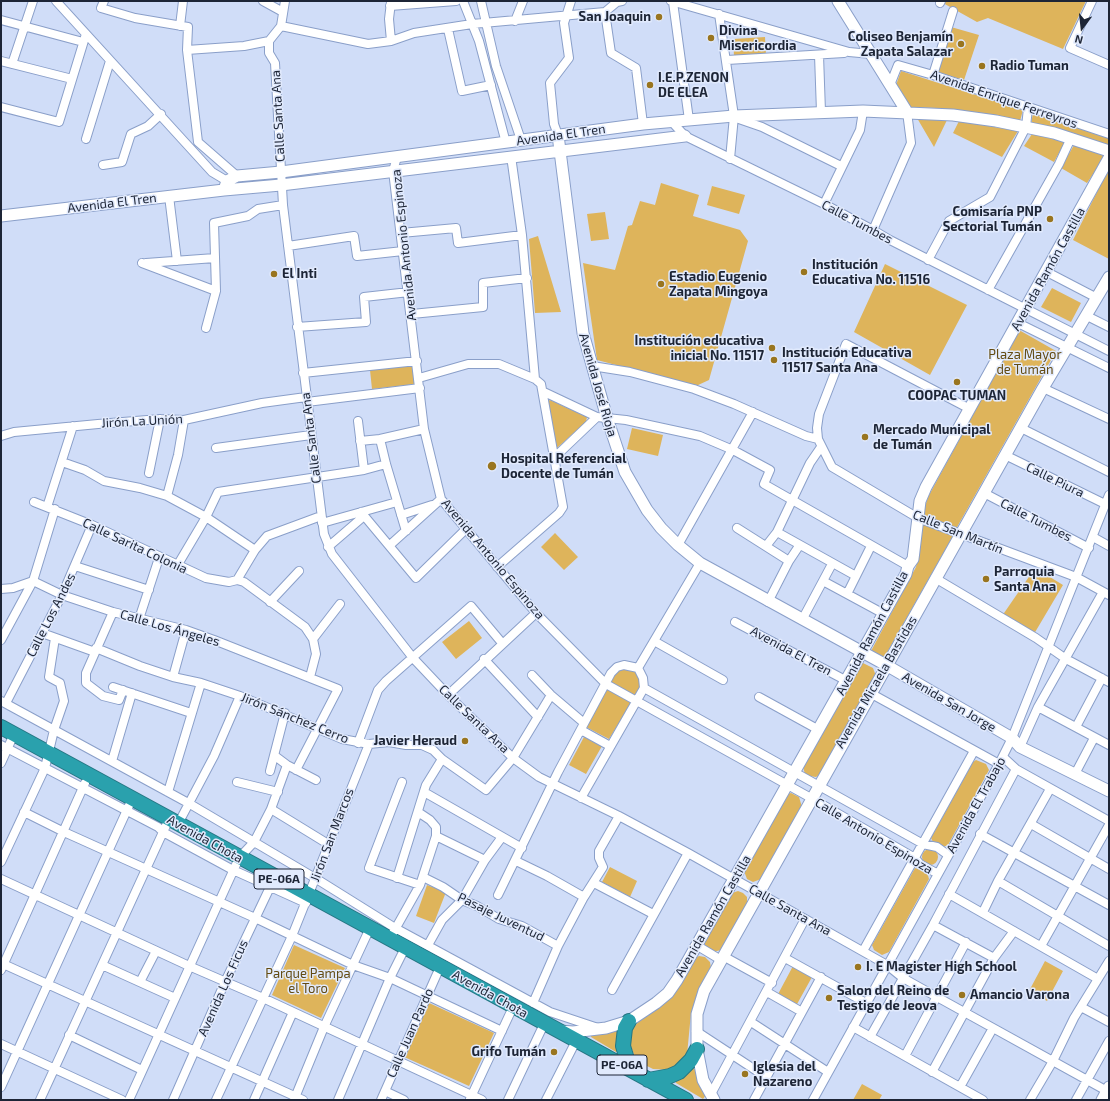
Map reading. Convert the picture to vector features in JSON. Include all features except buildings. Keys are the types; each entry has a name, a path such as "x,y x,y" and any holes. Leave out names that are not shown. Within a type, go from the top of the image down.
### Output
{"highway":[{"name":"Avenida Chota","path":"1,728 49,753 86,781 130,805 174,821 236,864 370,928 393,933 405,948 557,1031"},
{"path":"629,1021 625,1028 623,1046 630,1069"},
{"name":"PE-06A","path":"557,1031 686,1100"},
{"path":"648,1080 670,1076 679,1072 691,1060 697,1049"}],"main road":[{"path":"838,1 906,112"},
{"name":"Avenida El Tren","path":"1,216 169,196 281,172 643,124 734,116 863,110 953,115 1026,127 1071,138 1109,151"},
{"name":"Avenida José Rioja","path":"558,135 583,333 592,366 602,418 625,472 635,491 656,522 678,545 700,563 768,602 886,665"},
{"name":"Avenida El Tren","path":"229,182 281,185 685,136"},
{"name":"Avenida Ramón Castilla","path":"557,1031 574,1032 600,1029 629,1021 668,993 677,980 788,786 906,574 908,566 913,559 920,502 926,487 1047,272 1109,158"},
{"name":"Avenida Micaela Bastidas","path":"712,1097 703,1080 697,1049 696,1031 701,1000 722,958 870,693 1043,388 1109,277"},
{"name":"Avenida San Jorge","path":"886,665 1012,738 1020,747"},
{"path":"1020,747 1109,791"}],"street":[{"path":"12,64 33,1"},
{"path":"56,1 110,61 161,114 212,172 229,182"},
{"path":"104,1 101,8 135,18 188,27 187,50 198,142 229,182"},
{"path":"180,26 183,1"},
{"path":"263,1 283,12"},
{"path":"187,50 244,46 269,41 281,26 285,1"},
{"path":"391,41 391,4 456,1"},
{"path":"463,1 479,41 506,143"},
{"path":"481,1 496,66 521,140"},
{"path":"515,20 523,1"},
{"path":"558,135 554,124 550,83 569,58 564,23 571,1"},
{"path":"281,26 368,44 391,41 414,33 448,29 472,24 605,12 617,2 622,1"},
{"path":"672,1 678,1"},
{"path":"672,1 849,52 870,54"},
{"path":"672,1 690,120"},
{"path":"1092,1 1070,48 1109,65"},
{"path":"933,75 953,11"},
{"path":"605,12 611,53 636,68 643,124"},
{"path":"719,14 727,60 734,116 730,159"},
{"path":"1,20 82,42"},
{"path":"448,29 462,91 491,85"},
{"path":"1,107 59,122 82,42 86,34"},
{"name":"Calle Santa Ana","path":"269,41 269,53 275,63 283,205 321,520 328,547 413,658 448,695 513,758 539,777 619,816 688,853 863,951 887,965 903,978 1088,1080 1106,1093"},
{"path":"727,60 849,52"},
{"path":"819,55 821,112"},
{"path":"1,61 72,79"},
{"path":"86,139 110,61"},
{"name":"Avenida Enrique Ferreyros","path":"890,85 898,65 933,75 1109,134"},
{"path":"928,260 949,221 990,197 1026,127 1028,108"},
{"path":"824,204 841,166 860,130 863,110"},
{"path":"873,230 911,143 906,112"},
{"path":"103,165 122,162 131,134 148,126 161,114"},
{"path":"734,116 762,127 841,166"},
{"name":"Calle Tumbes","path":"672,122 685,136 824,204 928,260 1074,335 1109,351"},
{"path":"988,290 1059,164 1071,138"},
{"path":"497,566 559,513 563,507 544,392 538,381 522,235 511,156"},
{"name":"Avenida Antonio Espinoza","path":"397,157 393,171 412,314 424,429 438,502 466,529 536,613 606,684 788,786"},
{"path":"169,196 176,261"},
{"path":"206,328 216,291 214,223 248,216 258,209 283,205"},
{"path":"401,233 456,228 458,243 522,235"},
{"path":"288,246 354,236 356,256 403,251"},
{"path":"215,258 142,263 216,291"},
{"path":"1047,272 1097,298"},
{"path":"412,314 483,307 483,283 526,278"},
{"path":"297,327 366,322 364,297 409,292"},
{"path":"1087,316 1109,327"},
{"path":"1018,323 1067,349 1109,368"},
{"path":"592,366 630,372 694,389 753,412 806,436 818,439 817,428 819,414 846,344 970,409"},
{"path":"303,373 417,361"},
{"path":"419,378 468,364 498,364 538,381"},
{"name":"Jirón La Unión","path":"1,436 14,432 73,426 160,419 184,420 205,414 262,403 420,388"},
{"path":"1043,388 1109,419"},
{"path":"544,392 602,418 626,420 700,436 733,450 770,470 764,484 908,566"},
{"path":"678,545 733,450 753,412"},
{"path":"555,457 602,418"},
{"path":"149,473 160,419"},
{"path":"167,496 178,455 184,420"},
{"path":"358,420 364,470"},
{"path":"1,640 33,581 62,462 73,426"},
{"path":"1021,428 1109,472"},
{"path":"360,441 380,439 424,429"},
{"path":"216,448 311,435"},
{"path":"380,439 406,531"},
{"name":"Calle San Martín","path":"818,439 832,467 918,518 1076,577 1106,594"},
{"path":"766,546 777,532 790,500 810,463 821,447"},
{"name":"Calle Piura","path":"1005,456 1105,504"},
{"path":"62,462 85,470 104,481 140,488 167,496 206,517 255,550"},
{"path":"177,566 206,517 218,492 364,470 386,464"},
{"name":"Calle Tumbes","path":"984,493 1089,548"},
{"name":"Avenida El Trabajo","path":"813,1100 1001,761 1050,646 1109,495"},
{"name":"Calle Sarita Colonia","path":"34,502 92,525 159,558 206,578 229,582 237,580"},
{"path":"310,677 316,654 313,639 305,627 244,582 237,580 255,550 267,536 321,520 363,514 397,502"},
{"path":"401,515 438,502"},
{"path":"390,545 438,502"},
{"path":"363,514 416,578 466,529"},
{"path":"328,547 363,514"},
{"name":"Calle Los Andes","path":"3,702 62,595 92,525"},
{"path":"738,528 789,561"},
{"path":"777,532 799,546 856,576"},
{"path":"1093,537 1109,546"},
{"path":"768,602 789,561 799,546"},
{"path":"847,594 871,546"},
{"path":"139,619 159,558"},
{"path":"638,668 700,563"},
{"path":"802,620 832,564"},
{"path":"75,566 149,590"},
{"path":"270,602 299,572"},
{"path":"935,578 1050,646 1066,659 1106,680 1076,728"},
{"path":"1,589 13,588 33,581"},
{"name":"Calle Los Ángeles","path":"33,581 62,595 113,612 186,630 338,689 318,728"},
{"path":"823,582 884,614"},
{"path":"1020,747 1038,707 1106,594"},
{"path":"313,639 340,604"},
{"path":"358,743 378,690 386,681 471,606 502,643"},
{"path":"113,612 86,673 86,683 103,696 119,700 123,690"},
{"path":"448,695 502,643 536,613"},
{"name":"Avenida El Tren","path":"735,622 847,681"},
{"path":"173,677 186,630"},
{"name":"Jirón Sánchez Cerro","path":"42,633 173,677 201,683 240,696 342,739 369,744 389,742 406,745 422,745 433,750 486,790 513,758"},
{"path":"1,862 44,768 54,730 64,701 60,683 49,677 55,638"},
{"path":"654,641 723,680"},
{"path":"484,660 538,717"},
{"path":"498,895 582,727 611,673 617,667 624,665 638,668"},
{"path":"581,798 644,688 643,678 638,668"},
{"path":"532,675 582,727 610,746"},
{"path":"168,792 175,774 191,713 201,683"},
{"path":"113,687 191,713"},
{"path":"644,688 795,773"},
{"path":"112,761 132,693"},
{"path":"870,693 974,751 1001,761 1109,821"},
{"path":"513,758 551,695"},
{"path":"40,1100 163,832 190,804 214,756 240,696"},
{"path":"759,697 819,730"},
{"path":"3,702 190,804 315,878 393,933 428,945 550,1012 600,1029"},
{"path":"1038,707 1094,738 1108,743"},
{"path":"270,771 285,714"},
{"path":"296,770 318,728"},
{"path":"1,763 4,747 14,734"},
{"path":"1075,774 1094,738"},
{"name":"Jirón San Marcos","path":"216,1100 292,936 369,744"},
{"path":"4,747 44,768 86,781 2,966 48,985 230,1068 263,1081 297,1099 324,1027 370,928"},
{"path":"863,951 974,751"},
{"path":"275,756 287,765 316,780"},
{"path":"397,878 424,792 442,758"},
{"path":"129,1100 236,864 254,842 271,809 287,765"},
{"name":"Avenida El Trabajo","path":"870,1037 933,925 980,834 1016,769"},
{"name":"Calle Antonio Espinoza","path":"795,773 923,844 937,847 948,855"},
{"path":"237,782 278,792"},
{"name":"Pasaje Juventud","path":"402,782 369,868 397,878 421,881 443,887 462,900 477,906 499,919 522,926 558,946"},
{"name":"Calle Antonio Espinoza","path":"788,786 915,858 920,864 938,874"},
{"path":"982,912 1050,789"},
{"path":"424,792 522,848"},
{"path":"1,1087 130,805 163,832 236,864"},
{"path":"271,809 328,844"},
{"path":"24,812 64,832 255,918 353,965 390,978 502,1031"},
{"path":"393,933 421,881 436,836 436,827 430,820 418,812"},
{"path":"532,1003 558,946 584,897 603,867 599,858 599,851 619,816"},
{"path":"1031,824 1109,869"},
{"path":"1041,946 1109,825"},
{"path":"980,834 1109,906"},
{"path":"436,836 485,860"},
{"path":"428,945 442,920 462,900 485,860 502,837"},
{"path":"612,990 688,853"},
{"path":"516,861 584,897"},
{"path":"1,879 189,966 263,998 397,1061 471,1098 482,1100"},
{"path":"998,881 1109,946"},
{"name":"Avenida Los Ficus","path":"173,1100 225,982 272,882"},
{"path":"594,883 653,914"},
{"path":"949,894 1098,979"},
{"path":"712,1097 732,1055 805,919"},
{"path":"933,925 994,958"},
{"path":"932,1072 994,958 1014,931"},
{"path":"905,1056 966,942"},
{"path":"696,945 772,983"},
{"path":"338,1100 390,978 405,948"},
{"path":"140,982 156,951"},
{"path":"785,958 866,1003"},
{"path":"1030,1100 1053,1061 1081,1007 1109,961"},
{"path":"102,965 175,998"},
{"name":"Calle Juan Pardo","path":"381,1100 440,967"},
{"path":"754,1100 821,977"},
{"path":"767,992 802,1012"},
{"path":"471,1098 513,1007"},
{"path":"1081,1007 1109,1022"},
{"path":"254,1100 293,1012"},
{"path":"751,1022 784,1046 828,1072"},
{"path":"508,1100 544,1024"},
{"path":"853,1027 983,1100"},
{"path":"960,1087 993,1028"},
{"path":"696,1031 766,1077"},
{"path":"69,1035 142,1070"},
{"path":"546,1100 576,1041"},
{"path":"1076,1100 1109,1041"},
{"path":"1,1044 122,1100"},
{"path":"385,1091 404,1100"}],"green space":[{"path":"944,1 1086,1 1063,49 988,18 977,22 943,3"},
{"name":"Coliseo Benjamín Zapata Salazar","path":"951,27 979,35 964,80 939,73 938,69"},
{"path":"765,37 766,55 734,56 733,39"},
{"path":"901,71 1023,110 1020,121 937,108 909,107 896,85"},
{"path":"1033,113 1109,138 1109,146 1031,124"},
{"path":"917,118 947,120 934,147"},
{"path":"959,121 1018,131 1002,157 953,133"},
{"path":"1032,134 1065,142 1054,162 1024,146"},
{"path":"1074,145 1102,153 1104,158 1087,183 1061,168"},
{"path":"1109,168 1109,259 1073,240"},
{"name":"Estadio Eugenio Zapata Mingoya","path":"661,183 699,195 693,216 740,230 748,241 709,380 696,386 597,360 583,263 615,270 628,226 632,225 640,201 655,205"},
{"path":"712,186 745,195 739,214 707,205"},
{"path":"605,212 609,239 591,241 587,214"},
{"path":"538,236 561,312 535,313 529,239"},
{"path":"885,264 967,305 930,375 854,332"},
{"path":"1052,288 1081,303 1071,322 1041,307"},
{"name":"Plaza Mayor de Tumán","path":"1019,330 1056,351 956,529 922,516 928,497"},
{"path":"415,365 416,384 372,389 370,370"},
{"path":"550,400 587,417 586,422 557,448 548,401"},
{"path":"632,428 663,435 658,456 627,449"},
{"path":"922,523 953,536 884,658 871,651 916,567 921,541"},
{"path":"555,533 578,557 564,570 541,547"},
{"path":"1035,568 1063,585 1034,634 1002,616"},
{"path":"469,621 482,638 456,659 442,642"},
{"path":"863,663 873,668 876,676 820,774 816,777 805,774 803,767 858,666"},
{"path":"625,668 636,671 639,674 641,685 635,696 611,682 615,673"},
{"path":"606,689 632,702 609,739 586,727"},
{"path":"584,737 602,746 586,774 569,765"},
{"path":"976,760 986,764 989,770 948,845 943,847 934,844 931,838 973,762"},
{"path":"791,793 799,797 802,807 761,879 753,882 747,879 744,871 788,794"},
{"path":"927,849 933,849 938,854 936,863 933,865 927,865 922,860 922,854"},
{"path":"610,867 637,881 630,897 602,882"},
{"path":"915,868 927,872 929,879 889,952 882,955 874,950 872,945"},
{"path":"427,885 446,892 434,923 416,916"},
{"path":"738,891 747,897 747,906 721,950 713,952 705,946 705,942 732,893"},
{"name":"Parque Pampa el Toro","path":"294,945 345,968 321,1018 272,995"},
{"path":"699,956 705,957 710,962 711,968 700,988 691,1013 687,1055 684,1060 671,1070 653,1069 639,1062 635,1057 629,1042 630,1033 640,1019 694,959"},
{"path":"1045,961 1063,971 1047,1001 1029,991"},
{"path":"793,966 812,977 796,1006 777,996"},
{"path":"427,1002 494,1033 469,1086 402,1056"},
{"path":"618,1029 619,1051 616,1052 591,1037 591,1033"},
{"path":"694,1068 707,1094 703,1099 676,1083 675,1080"},
{"path":"862,1084 882,1095 879,1100 853,1100"}],"place":[{"name":"San Joaquin","path":"659,17"},
{"name":"Divina Misericordia","path":"711,38"},
{"name":"Coliseo Benjamín Zapata Salazar","path":"961,44"},
{"name":"Radio Tuman","path":"982,66"},
{"name":"I.E.P.ZENON DE ELEA","path":"650,85"},
{"name":"Comisaría PNP Sectorial Tumán","path":"1050,219"},
{"name":"Institución Educativa No. 11516","path":"804,272"},
{"name":"El Inti","path":"274,274"},
{"name":"Estadio Eugenio Zapata Mingoya","path":"661,284"},
{"name":"Institución educativa inicial No. 11517","path":"772,348"},
{"name":"Institución Educativa 11517 Santa Ana","path":"774,360"},
{"name":"COOPAC TUMAN","path":"957,382"},
{"name":"Mercado Municipal de Tumán","path":"865,437"},
{"name":"Hospital Referencial Docente de Tumán","path":"492,466"},
{"name":"Parroquia Santa Ana","path":"986,579"},
{"name":"Javier Heraud","path":"465,741"},
{"name":"I. E Magister High School","path":"858,967"},
{"name":"Amancio Varona","path":"962,995"},
{"name":"Salon del Reino de Testigo de Jeova","path":"829,998"},
{"name":"Grifo Tumán","path":"554,1052"},
{"name":"Iglesia del Nazareno","path":"745,1074"}]}
